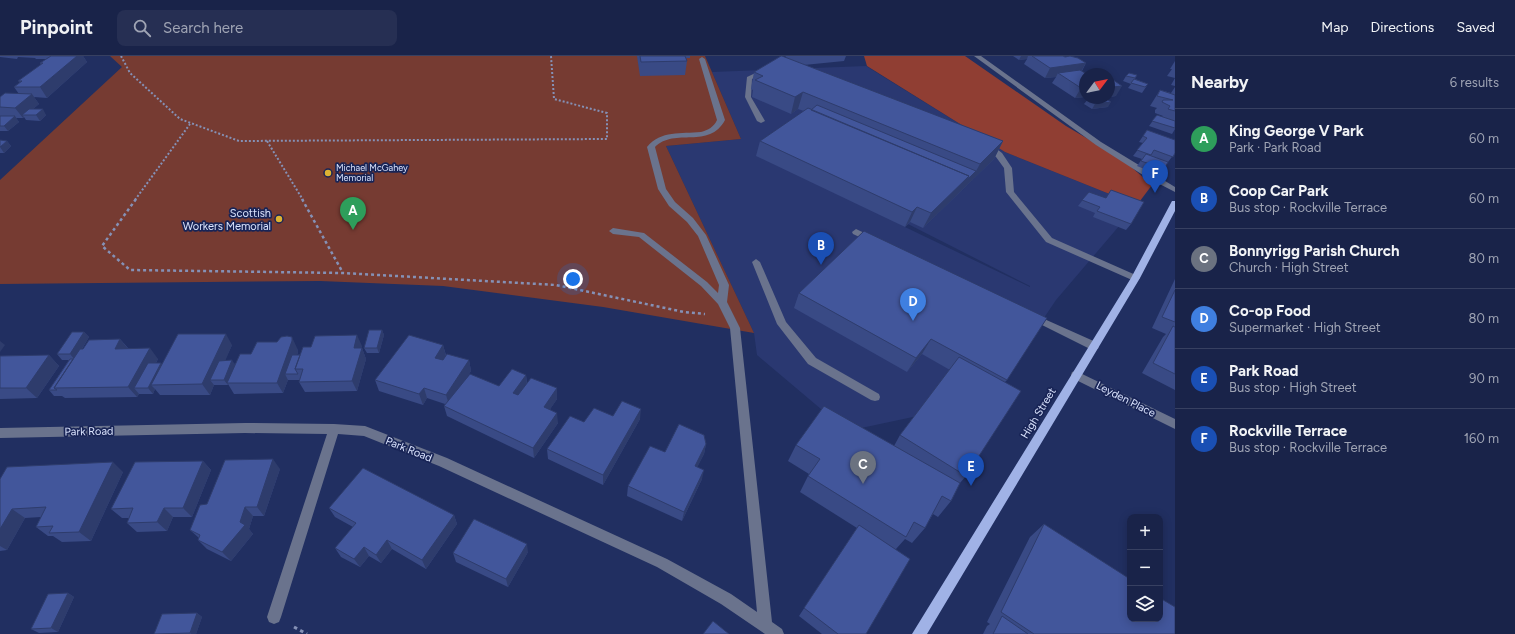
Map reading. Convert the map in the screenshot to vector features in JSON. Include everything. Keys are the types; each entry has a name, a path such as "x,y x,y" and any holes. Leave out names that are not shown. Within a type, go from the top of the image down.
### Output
{"main road":[{"name":"High Street","path":"919,634 1135,278 1174,207"}],"street":[{"path":"977,56 1070,124 1143,172 1175,190"},
{"path":"702,59 722,120 715,128 702,134 666,137 655,140 651,147 662,188 672,204 690,220 702,235 724,285 722,302"},
{"path":"761,121 748,97 749,78 761,72 774,69"},
{"path":"981,142 999,155 1008,168 1010,192 1049,240 1135,278"},
{"path":"612,231 641,235 704,284 722,302 735,328 765,624"},
{"path":"856,232 882,244"},
{"path":"756,262 782,324 812,361 875,397"},
{"path":"1025,313 1094,346"},
{"name":"Leyden Place","path":"1076,375 1175,424"},
{"name":"Park Road","path":"0,433 244,428 334,429 365,431 390,440 457,469 662,563 726,598 765,624 777,634"},
{"path":"274,617 334,429"}],"path":[{"path":"121,56 130,73 180,119 239,141 607,139 607,113 554,99 551,56"},
{"path":"190,124 102,246 130,270 343,273 556,285 684,312 729,315"},
{"path":"267,141 301,197 343,273"}],"shaded area":[{"path":"110,56 705,56 741,139 666,146 754,333 603,307 443,286 320,281 0,284 0,180 122,67"},
{"path":"864,56 965,56 1066,126 1122,159 1152,185 1137,205 1005,152 867,66"},
{"path":"866,66 1005,152 1137,205 1056,300 988,401 847,431 757,355 754,333 666,146 741,139 712,72","holes":["770,154 1030,286 905,227"]}],"building":[{"path":"51,56 77,56 40,87 14,87 22,81 18,81"},
{"path":"640,56 685,56 687,61 641,62"},
{"path":"781,56 1003,141 980,164 803,92 795,97 755,80 763,76 754,72"},
{"path":"1032,56 1070,56 1078,58 1086,63 1050,68"},
{"path":"1079,70 1079,87 1058,73"},
{"path":"1129,73 1137,75 1135,78 1126,76"},
{"path":"1134,79 1148,84 1145,87 1131,83"},
{"path":"1115,81 1122,86 1115,87"},
{"path":"1160,90 1175,95 1175,111 1168,109 1170,106 1162,102 1163,100 1173,100 1157,96"},
{"path":"5,93 32,94 15,108 0,107 0,97"},
{"path":"817,105 976,171 967,180 969,176 811,110"},
{"path":"808,108 969,176 931,213 917,207 912,212 760,141"},
{"path":"29,109 43,109 36,115 22,115"},
{"path":"1157,115 1175,121 1175,128 1152,121"},
{"path":"0,116 15,116 4,126 0,126"},
{"path":"1147,130 1175,140 1175,153 1173,157 1154,150 1151,155 1137,150 1147,138 1143,136"},
{"path":"0,140 7,141 0,147"},
{"path":"1146,154 1168,162 1164,169 1141,161"},
{"path":"1111,190 1144,202 1131,224 1097,211 1100,207 1082,200 1089,192 1106,198"},
{"path":"864,231 1047,318 1007,380 931,339 916,358 799,293"},
{"path":"1175,290 1175,322 1162,317"},
{"path":"1173,326 1175,327 1175,374 1153,363"},
{"path":"369,330 382,330 377,348 364,348"},
{"path":"72,332 84,332 70,354 57,354"},
{"path":"178,334 226,334 202,384 151,385"},
{"path":"357,335 354,348 362,348 352,381 299,382 303,369 295,369 303,347 311,347 315,336"},
{"path":"409,335 443,345 435,358 443,360 447,354 469,360 446,395 424,388 419,394 375,380"},
{"path":"281,337 292,337 292,341 277,383 227,383 240,354 251,354 257,342 277,342"},
{"path":"120,339 115,349 150,348 128,387 54,388 80,349 83,349 89,340"},
{"path":"49,355 26,388 0,388 0,356"},
{"path":"292,355 300,355 295,369 298,374 285,374"},
{"path":"959,357 1021,391 966,476 900,435"},
{"path":"70,359 73,359 54,388 57,390 49,390"},
{"path":"232,360 224,380 210,380 219,361"},
{"path":"148,363 161,363 148,388 134,388"},
{"path":"512,369 526,375 513,393 518,395 531,378 557,388 544,407 557,413 533,448 444,406 470,374 499,386"},
{"path":"622,401 641,409 603,475 547,449 570,416 584,422 594,408 613,416"},
{"path":"824,406 960,483 951,501 942,496 925,528 914,522 906,537 808,476 820,459 796,445"},
{"path":"679,424 704,435 706,444 695,466 704,470 684,512 628,486 650,446 665,452"},
{"path":"273,459 257,507 245,507 240,522 245,525 222,552 198,540 200,535 190,530 200,505 207,504 225,460"},
{"path":"203,461 183,508 164,508 157,522 127,523 133,508 111,509 135,462"},
{"path":"113,462 79,532 49,533 53,526 36,527 46,507 12,509 0,529 0,479 7,467"},
{"path":"363,468 454,515 422,560 387,540 376,555 364,547 354,559 335,548 356,523 329,508"},
{"path":"474,519 527,544 506,579 453,553"},
{"path":"1044,524 1127,577 1127,622 1163,622 1163,600 1175,607 1175,634 1034,634 1001,612"},
{"path":"859,525 910,559 866,634 838,634 804,608"},
{"path":"68,593 51,628 31,629 48,594"},
{"path":"197,613 190,633 154,634 162,614"},
{"path":"1002,616 1028,634 993,634"},
{"path":"713,621 729,634 703,634"}],"place":[{"name":"Michael McGahey Memorial","path":"328,173"},
{"name":"Rockville Terrace","path":"1155,193"},
{"name":"Scottish Workers Memorial","path":"279,219"},
{"name":"King George V Park","path":"353,230"},
{"name":"Coop Car Park","path":"821,265"},
{"name":"Co-op Food","path":"913,321"},
{"name":"Bonnyrigg Parish Church","path":"863,484"},
{"name":"Park Road","path":"971,486"}]}
